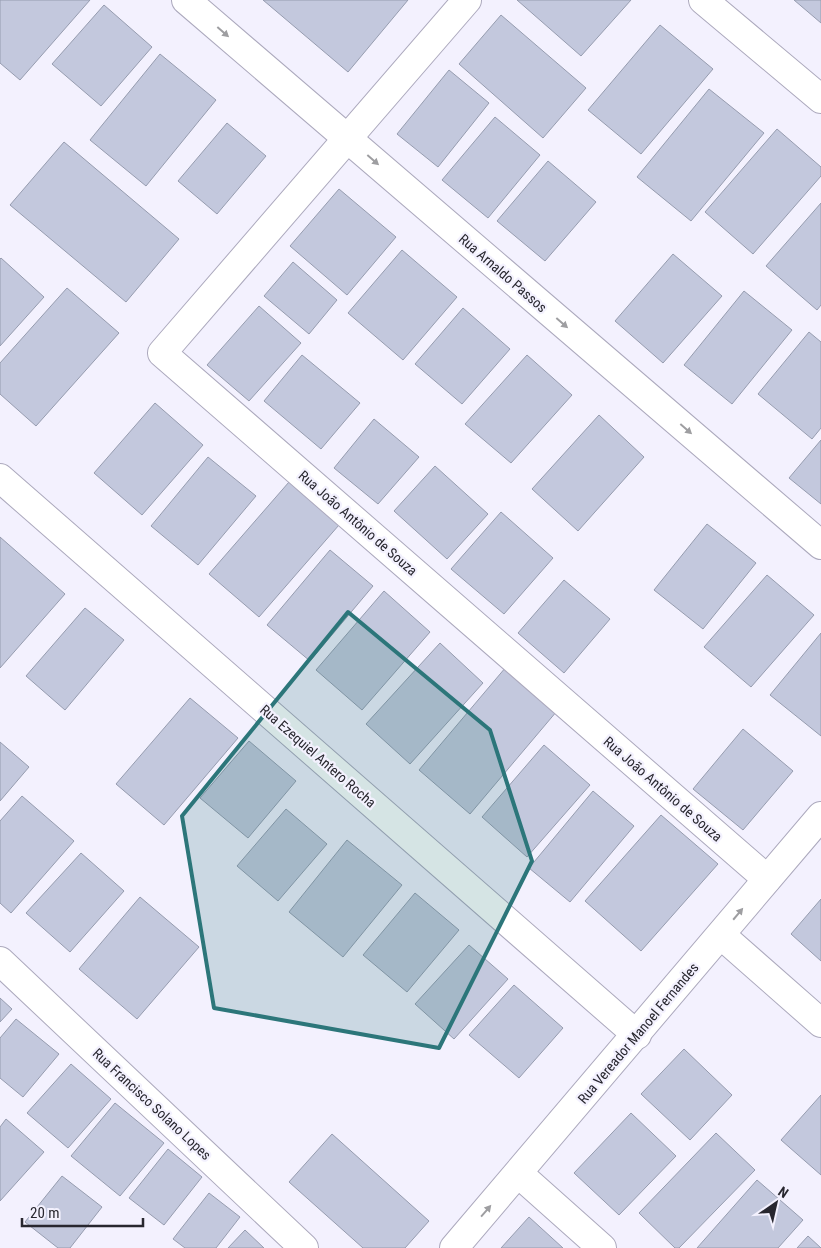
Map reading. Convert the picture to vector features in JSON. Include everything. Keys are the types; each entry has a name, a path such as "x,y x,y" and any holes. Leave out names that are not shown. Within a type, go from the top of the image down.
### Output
{"street":[{"name":"Rua Arnaldo Passos","path":"186,0 821,545"},
{"path":"347,139 467,0"},
{"path":"703,0 821,99"},
{"name":"Rua João Antônio de Souza","path":"347,139 162,353 767,879"},
{"name":"Rua Ezequiel Antero Rocha","path":"0,478 637,1035"},
{"name":"Rua Vereador Manoel Fernandes","path":"454,1248 519,1174 821,816"},
{"path":"721,935 821,1023"},
{"name":"Rua Francisco Solano Lopes","path":"0,961 304,1248"},
{"path":"519,1174 602,1248"}],"highlighted area":[{"path":"348,612 490,730 532,861 439,1048 214,1008 182,816"}],"building":[{"path":"0,0 90,0 20,80 0,63"},
{"path":"263,0 408,0 348,72"},
{"path":"517,0 631,0 581,56"},
{"path":"794,0 821,0 821,23"},
{"path":"104,5 152,47 101,106 52,64"},
{"path":"501,15 586,88 543,138 459,64"},
{"path":"660,25 713,69 641,154 588,110"},
{"path":"160,54 216,100 146,186 90,140"},
{"path":"449,70 489,103 438,167 397,134"},
{"path":"709,89 764,133 691,221 637,177"},
{"path":"495,117 540,155 488,218 442,180"},
{"path":"227,123 266,156 217,214 178,181"},
{"path":"777,129 821,167 821,176 753,254 705,212"},
{"path":"64,142 179,239 126,302 10,205"},
{"path":"548,161 596,202 545,261 497,221"},
{"path":"339,189 396,237 347,295 290,246"},
{"path":"821,203 821,305 817,310 766,266"},
{"path":"402,250 457,297 403,360 348,313"},
{"path":"673,254 722,296 663,363 615,321"},
{"path":"0,259 44,297 0,346"},
{"path":"293,262 337,300 309,334 264,296"},
{"path":"67,288 119,333 36,426 0,394 0,363"},
{"path":"744,291 792,330 732,404 684,365"},
{"path":"259,306 301,343 249,401 207,365"},
{"path":"463,308 510,349 462,404 415,364"},
{"path":"809,332 821,342 821,428 812,439 758,394"},
{"path":"302,355 360,403 321,449 264,401"},
{"path":"527,355 572,395 511,463 465,424"},
{"path":"155,403 203,445 142,515 94,473"},
{"path":"599,415 644,457 578,531 532,489"},
{"path":"374,419 419,457 378,504 334,468"},
{"path":"821,440 821,504 789,478"},
{"path":"208,457 256,496 198,565 151,526"},
{"path":"435,466 488,514 447,559 394,511"},
{"path":"289,482 339,525 259,617 209,574"},
{"path":"501,512 553,558 504,614 451,569"},
{"path":"707,524 756,563 703,629 654,590"},
{"path":"0,537 65,594 0,668"},
{"path":"330,550 373,586 310,661 267,625"},
{"path":"767,575 814,615 751,687 704,647"},
{"path":"564,580 610,619 564,673 518,633"},
{"path":"384,591 430,632 362,710 316,670"},
{"path":"85,608 124,640 65,710 26,676"},
{"path":"821,633 821,736 770,695"},
{"path":"440,643 483,683 410,764 366,724"},
{"path":"506,667 557,711 470,814 419,770"},
{"path":"190,698 238,738 164,825 116,784"},
{"path":"743,729 793,771 743,830 693,789"},
{"path":"249,741 296,781 248,838 200,798"},
{"path":"0,742 29,767 0,801"},
{"path":"544,745 590,785 527,857 482,817"},
{"path":"593,791 634,826 570,902 529,868"},
{"path":"22,796 74,841 11,913 0,903 0,821"},
{"path":"286,809 327,844 278,901 237,866"},
{"path":"661,815 718,864 641,951 585,901"},
{"path":"347,840 402,885 343,957 289,912"},
{"path":"81,853 124,891 70,952 26,913"},
{"path":"415,893 459,930 407,992 363,955"},
{"path":"140,897 199,947 137,1019 79,969"},
{"path":"821,899 821,961 791,934"},
{"path":"469,945 508,979 454,1039 415,1004"},
{"path":"514,985 563,1028 519,1078 469,1035"},
{"path":"0,998 12,1009 0,1022"},
{"path":"16,1019 59,1054 23,1097 0,1078 0,1038"},
{"path":"684,1049 732,1095 690,1140 641,1094"},
{"path":"71,1064 111,1099 68,1148 27,1113"},
{"path":"821,1095 821,1175 781,1140"},
{"path":"115,1103 164,1143 120,1196 71,1156"},
{"path":"631,1113 676,1156 619,1215 574,1173"},
{"path":"6,1119 44,1152 0,1201 0,1127"},
{"path":"716,1133 755,1170 679,1248 675,1248 639,1213"},
{"path":"332,1134 429,1221 405,1248 363,1248 289,1182"},
{"path":"168,1149 202,1177 164,1225 129,1198"},
{"path":"62,1176 102,1207 70,1248 58,1248 25,1222"},
{"path":"757,1180 803,1220 778,1248 697,1248"},
{"path":"209,1193 240,1217 216,1248 185,1248 173,1239"},
{"path":"529,1217 563,1248 501,1248"},
{"path":"245,1230 264,1248 228,1248"},
{"path":"808,1236 821,1248 797,1248"}]}
